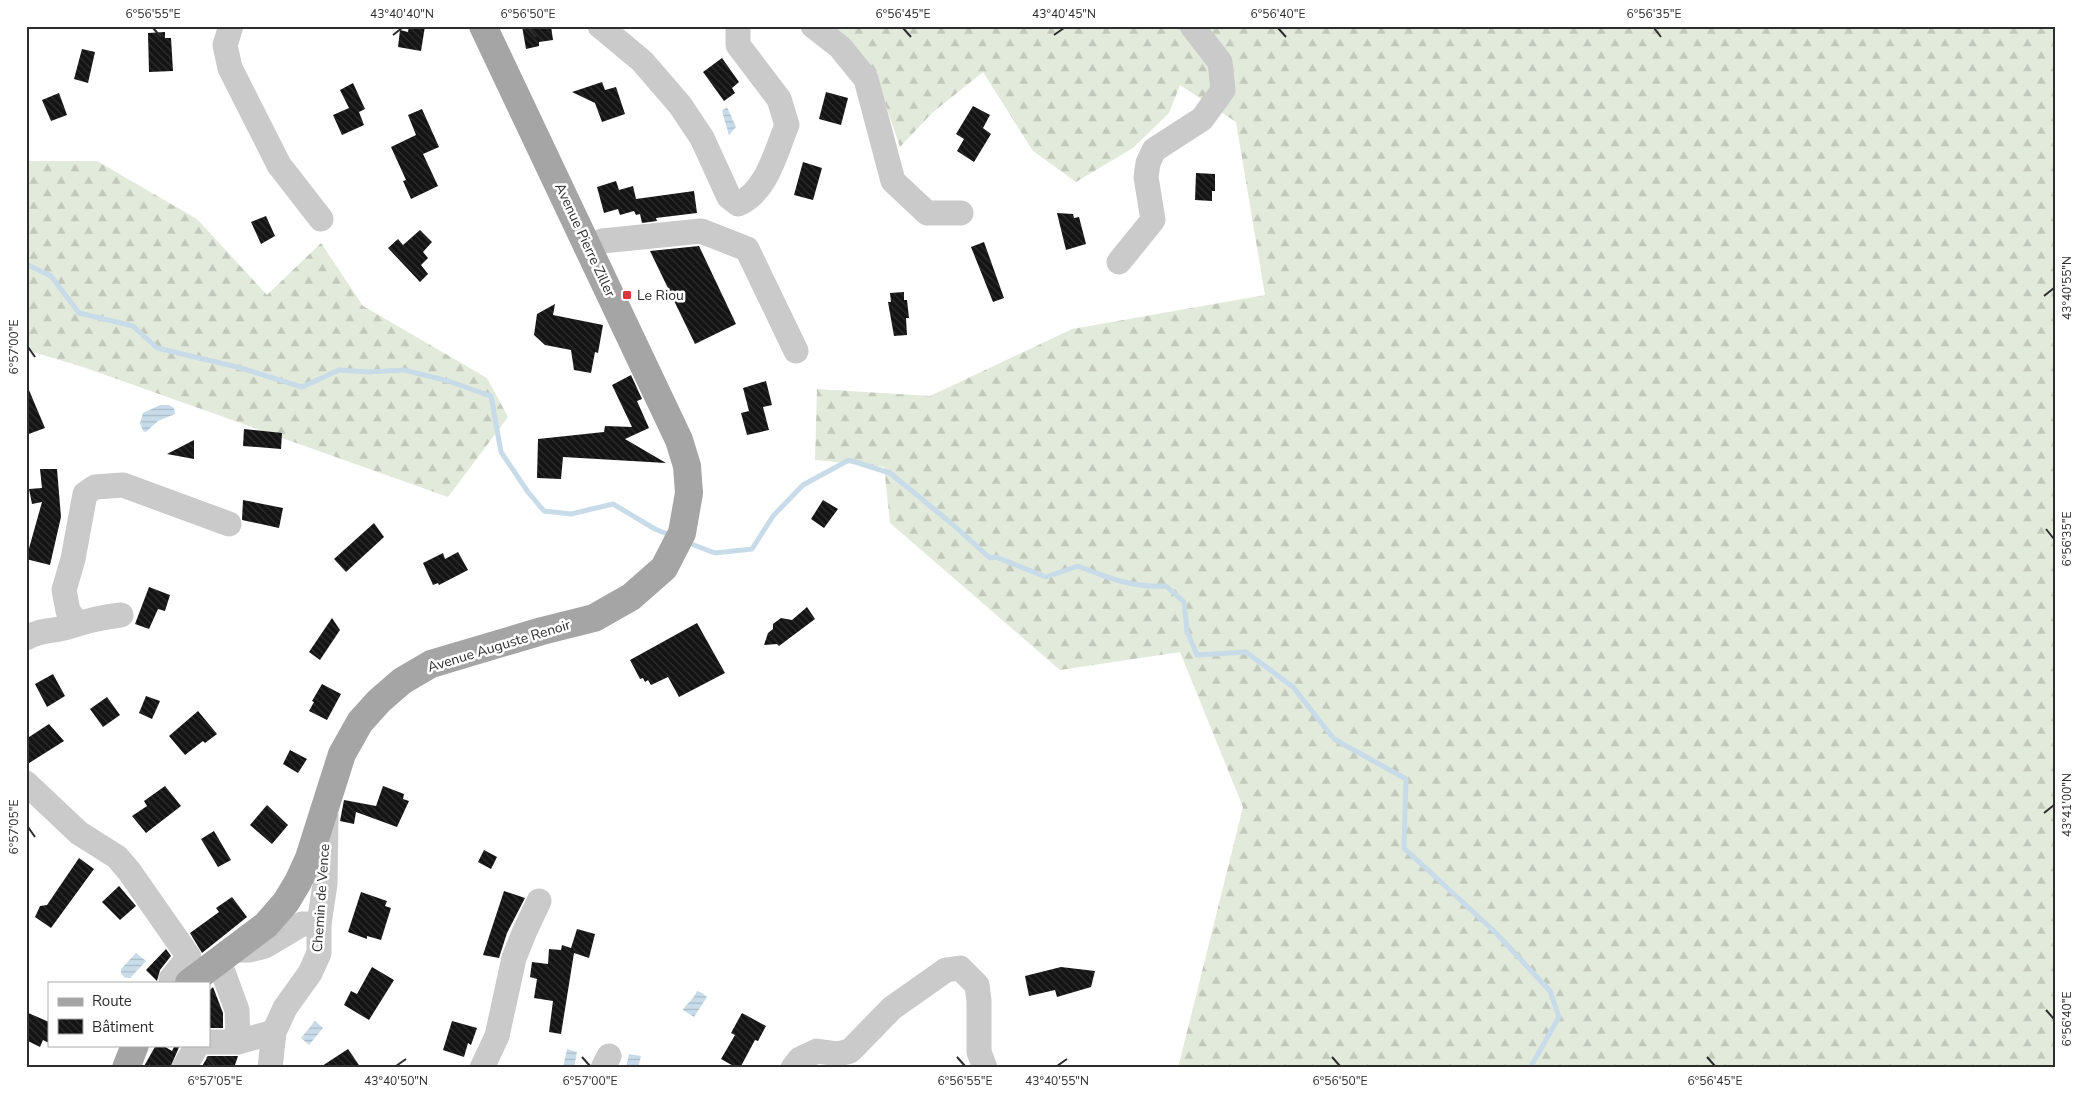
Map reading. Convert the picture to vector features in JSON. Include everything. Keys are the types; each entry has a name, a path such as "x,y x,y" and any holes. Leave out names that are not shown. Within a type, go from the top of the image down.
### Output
{"main road":[{"name":"Avenue Pierre Ziller","path":"483,26 679,440 687,466 689,493 682,533 664,568"},
{"name":"Avenue Auguste Renoir","path":"190,982 266,925 286,902 309,858 327,807 337,767 350,737 360,722 379,701 402,681 431,664 542,631 594,618 631,597 664,568"},
{"path":"126,1068 135,1046"}],"street":[{"path":"231,26 224,45 230,68 279,166 321,219"},
{"path":"600,26 642,61 680,105 702,138 729,197 738,204 746,201 764,179 787,125 779,99 738,45 738,26"},
{"path":"813,26 840,47 866,79 893,181 927,213 961,213"},
{"path":"1119,262 1153,220 1146,177 1148,163 1154,150 1202,119 1223,90 1220,62 1192,26"},
{"path":"589,247 602,241 701,231 747,249 796,351"},
{"path":"77,623 68,611 64,590 73,559 85,494 95,487 122,485 229,524"},
{"path":"26,638 37,632 121,615"},
{"path":"26,783 79,833 117,857 129,871 189,957 171,979 172,982"},
{"name":"Chemin de Vence","path":"270,1068 274,1032 285,1008 310,973 319,953 319,924 325,884 327,807"},
{"path":"491,1062 514,958 539,902"},
{"path":"238,1042 237,1010 223,972 224,956 265,946 302,924 319,924"},
{"path":"793,1068 800,1059 817,1051 838,1054 850,1051 892,1008 946,970 960,968 977,985 979,1001 979,1052 985,1068"},
{"path":"210,1042 238,1042 274,1032"},
{"path":"184,1068 196,1046"}],"green space":[{"path":"822,26 2055,26 2055,1068 1178,1068 1243,807 1180,652 1060,670 890,523 884,467 815,460 817,389 930,396 1072,329 1265,295 1236,122 1180,85 1169,113 1133,148 1076,182 1033,151 983,72 932,113 900,147 875,74"},
{"path":"26,161 97,161 197,219 267,295 321,243 363,306 487,378 508,417 448,497 83,367 26,350"}],"water":[{"path":"727,107 736,127 729,135 722,111"},
{"path":"160,405 169,405 174,408 175,414 158,421 146,432 143,431 140,423 143,413"},
{"path":"136,953 146,961 130,978 124,977 121,969"},
{"path":"697,991 707,997 694,1017 683,1010"},
{"path":"315,1021 323,1028 309,1045 301,1038"},
{"path":"567,1049 577,1052 574,1068 563,1068"},
{"path":"629,1054 641,1056 638,1068 626,1068"}],"building":[{"path":"409,26 425,26 421,51 398,47 400,30 408,32"},
{"path":"522,26 551,26 553,40 539,42 539,46 526,49"},
{"path":"165,32 165,38 171,38 173,71 149,72 148,33"},
{"path":"82,49 95,52 88,83 74,79"},
{"path":"722,58 739,82 732,88 735,93 724,101 703,72"},
{"path":"602,82 605,90 616,87 625,114 602,122 595,103 572,92"},
{"path":"353,83 365,109 359,112 364,125 342,135 333,115 349,108 340,90"},
{"path":"826,92 848,98 841,125 819,119"},
{"path":"59,93 67,115 51,121 42,100"},
{"path":"973,106 990,115 983,128 991,134 974,162 957,151 964,139 956,134"},
{"path":"422,109 439,147 423,154 438,186 411,199 403,181 406,180 391,147 416,135 408,115"},
{"path":"803,162 822,168 813,200 794,195"},
{"path":"1196,173 1215,174 1215,191 1212,191 1212,201 1195,200"},
{"path":"616,181 619,190 633,186 636,199 694,191 697,213 656,218 657,221 642,223 640,214 636,215 634,211 620,215 618,209 604,213 597,187"},
{"path":"1057,213 1073,214 1074,218 1079,217 1086,244 1066,250"},
{"path":"266,216 275,236 261,244 251,222"},
{"path":"420,230 432,242 423,252 428,258 421,265 428,274 420,282 388,248 398,239 403,245"},
{"path":"984,242 1004,298 993,302 971,247"},
{"path":"699,246 736,324 695,344 650,251"},
{"path":"904,292 904,300 907,300 909,318 906,318 907,335 894,336 888,302 891,302 890,293"},
{"path":"555,304 553,315 603,325 598,353 595,352 591,373 574,370 571,350 545,345 534,335 537,314"},
{"path":"631,375 642,399 637,401 649,428 625,439 666,463 563,457 561,479 537,478 538,439 604,432 605,426 632,427 612,385"},
{"path":"766,381 772,405 763,407 769,430 747,435 741,413 749,411 743,388"},
{"path":"26,383 45,428 26,435"},
{"path":"244,429 282,433 281,449 243,446"},
{"path":"194,440 194,459 167,454"},
{"path":"40,469 57,469 61,517 50,565 26,559 42,502 32,504 29,489 42,488"},
{"path":"243,500 283,508 279,528 242,520"},
{"path":"823,500 838,509 824,528 811,519"},
{"path":"374,523 384,537 346,572 334,559"},
{"path":"458,552 468,570 439,585 438,583 433,585 423,563 443,553 445,559"},
{"path":"149,587 170,595 165,611 158,609 149,629 135,624"},
{"path":"807,607 815,619 779,646 777,644 764,645 768,633 773,629 773,624 781,618 792,620"},
{"path":"332,618 340,630 320,660 309,652"},
{"path":"697,623 725,673 679,697 668,677 651,685 648,680 645,682 643,678 640,679 630,660"},
{"path":"53,674 65,696 47,707 35,684"},
{"path":"322,684 341,694 327,720 309,711 314,702 312,701"},
{"path":"146,696 160,701 152,719 139,713"},
{"path":"107,697 120,715 103,727 90,709"},
{"path":"198,711 217,734 205,743 203,741 185,755 169,736"},
{"path":"49,724 64,741 26,765 26,739"},
{"path":"290,750 307,759 298,773 283,764"},
{"path":"165,786 181,806 146,833 132,816 147,806 144,801"},
{"path":"383,786 404,794 403,799 409,801 397,827 356,812 354,824 340,821 344,800 376,806"},
{"path":"267,805 288,825 272,844 250,825"},
{"path":"214,831 231,860 218,867 201,839"},
{"path":"484,850 497,857 491,869 478,862"},
{"path":"79,858 94,869 51,928 35,917 40,906 47,905"},
{"path":"119,886 136,906 120,920 102,902"},
{"path":"504,891 525,898 507,933 499,958 483,955"},
{"path":"361,892 387,901 385,906 391,908 381,940 367,936 367,939 348,932"},
{"path":"232,897 247,917 202,953 190,933 219,912 216,908"},
{"path":"577,929 595,934 589,958 574,953 561,1034 549,1032 553,1001 534,998 537,979 530,977 532,962 548,964 549,949 561,950 562,945 571,948"},
{"path":"166,949 171,956 160,970 157,981 146,970"},
{"path":"372,967 394,980 369,1020 344,1005 351,991 357,994"},
{"path":"1061,967 1095,971 1091,987 1057,997 1055,990 1029,996 1025,976"},
{"path":"213,987 223,1013 223,1028 210,1028 210,990"},
{"path":"26,1012 48,1022 48,1042 43,1040 40,1047 26,1040"},
{"path":"742,1013 766,1026 758,1041 755,1040 740,1068 737,1068 721,1059 735,1035 731,1033"},
{"path":"452,1021 477,1028 471,1045 468,1043 464,1057 443,1050"},
{"path":"155,1046 164,1046 172,1051 174,1046 180,1046 170,1068 143,1068"},
{"path":"348,1049 361,1068 319,1068"},
{"path":"208,1056 238,1056 234,1068 201,1068"}],"waterway":[{"path":"26,264 51,276 79,313 133,326 157,348 241,368 302,387 339,370 368,372 404,370 448,381 491,396 501,452 528,492 544,511 571,514 613,504 655,529 672,536"},
{"path":"686,542 715,553 752,549 773,516 803,485 849,460 890,473 990,558 996,557 1046,577 1078,566 1132,584 1166,586 1184,602 1187,631 1197,655 1246,652 1293,687 1334,739 1406,779 1404,848 1496,933 1550,991 1559,1017 1530,1068"}],"place":[{"name":"Le Riou","path":"627,295"}]}
